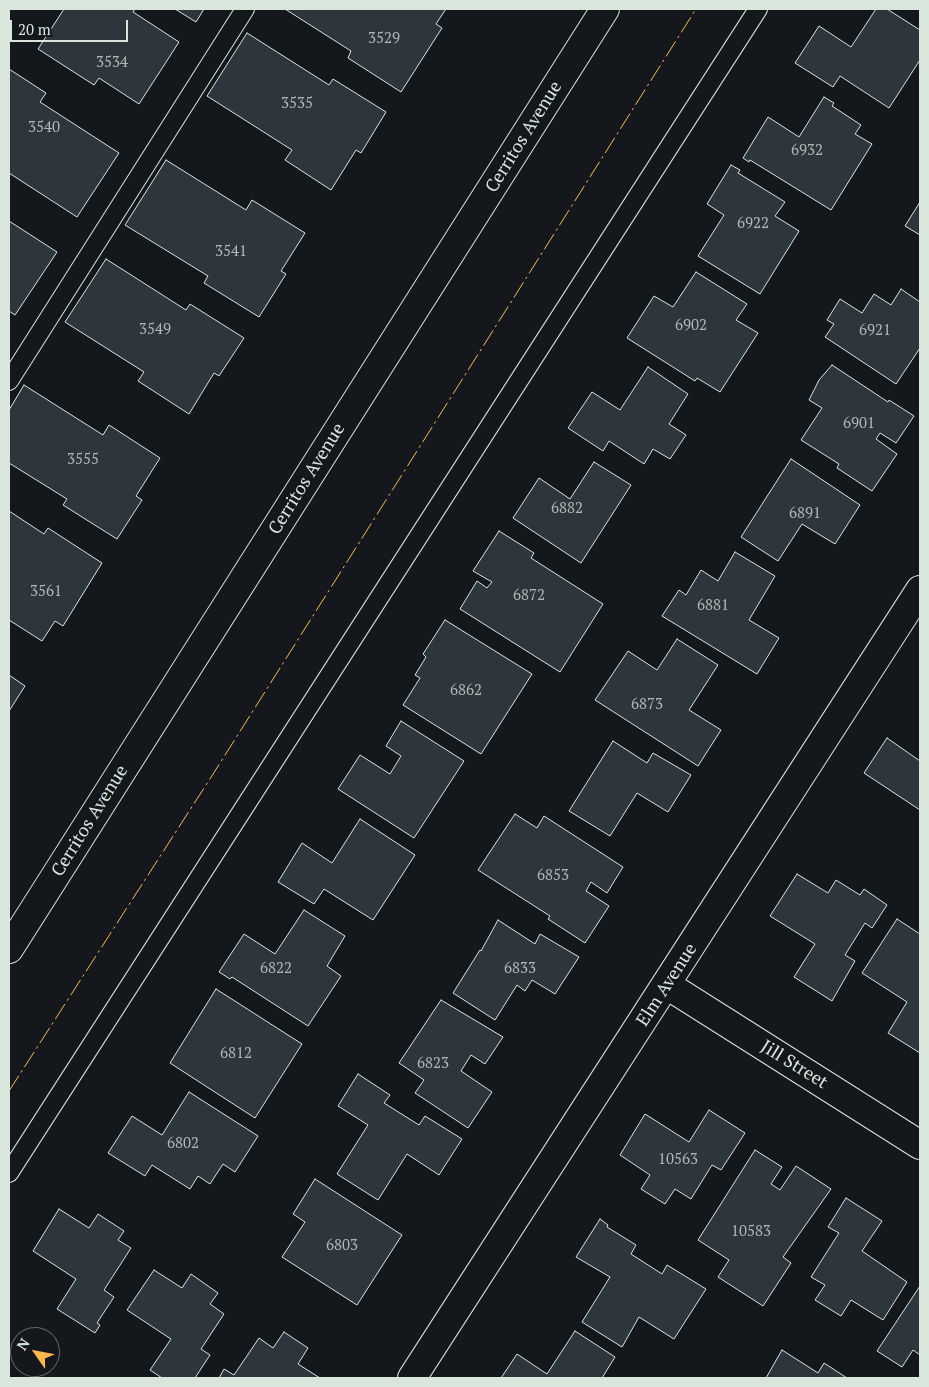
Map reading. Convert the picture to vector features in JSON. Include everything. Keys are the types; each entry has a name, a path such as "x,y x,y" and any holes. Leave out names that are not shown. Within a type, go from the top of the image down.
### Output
{"street":[{"name":"Cerritos Avenue","path":"9,949 605,9"},
{"name":"Elm Avenue","path":"412,1378 918,597"},
{"name":"Jill Street","path":"667,985 920,1145"}],"lane":[{"path":"9,381 245,9"},
{"path":"9,1173 758,9"}],"building":[{"path":"64,9 135,9 133,12 179,42 139,104 99,78 94,85 38,49"},
{"path":"175,9 204,9 196,22"},
{"path":"285,9 446,9 436,24 442,28 401,92 348,58 351,51"},
{"path":"876,9 887,9 920,30 920,60 889,108 840,76 833,87 795,63 819,26 851,47"},
{"path":"247,33 329,85 333,79 386,112 361,153 356,150 331,190 285,160 292,150 207,96"},
{"path":"9,69 46,93 40,102 119,153 77,217 9,173"},
{"path":"824,97 834,103 832,106 861,125 855,134 872,144 831,210 750,160 749,162 743,158 768,117 799,137"},
{"path":"166,160 246,210 252,200 305,233 281,271 286,274 259,317 204,283 208,276 125,225"},
{"path":"731,165 740,170 738,173 785,202 775,216 799,231 760,294 698,256 724,215 707,204"},
{"path":"920,202 920,235 905,226"},
{"path":"9,221 57,252 15,315 9,311"},
{"path":"106,259 186,310 190,304 244,338 219,376 214,373 189,414 138,381 144,372 65,322"},
{"path":"696,272 747,304 736,320 758,333 720,392 697,378 695,381 627,338 654,296 673,307"},
{"path":"901,289 920,302 920,348 896,384 825,337 834,324 827,320 840,299 862,313 874,294 891,305"},
{"path":"832,365 888,402 889,400 914,416 896,443 880,433 876,439 897,454 872,491 837,468 839,464 801,440 822,408 809,400 819,380"},
{"path":"648,367 688,394 669,424 686,435 670,459 653,449 644,464 609,441 603,451 568,428 592,392 620,410"},
{"path":"24,385 103,435 109,425 160,458 136,496 142,500 117,539 63,505 67,499 9,463 9,410"},
{"path":"791,459 860,505 835,544 802,524 778,561 741,537"},
{"path":"594,462 631,485 581,563 513,518 539,478 570,499"},
{"path":"9,511 44,534 48,528 102,563 63,626 55,621 42,641 9,620"},
{"path":"499,531 534,553 531,558 603,604 560,672 460,609 477,581 487,588 492,582 473,571"},
{"path":"735,552 775,576 749,620 779,638 757,674 662,616 679,590 686,595 701,570 718,581"},
{"path":"445,620 532,674 481,754 403,705 420,678 415,675 426,657 423,654"},
{"path":"677,639 718,665 689,710 721,730 698,766 595,700 628,651 657,670"},
{"path":"9,675 25,686 9,711"},
{"path":"401,721 464,761 414,838 338,789 360,755 390,774 401,756 386,746"},
{"path":"887,738 920,761 920,810 864,773"},
{"path":"613,741 647,763 653,753 691,775 668,812 637,793 610,836 569,811"},
{"path":"515,814 537,828 544,816 623,867 607,893 591,882 586,891 609,906 585,943 548,919 550,916 478,870"},
{"path":"360,819 415,855 373,920 324,889 314,904 278,882 302,843 332,863"},
{"path":"797,874 828,893 836,880 860,895 864,889 887,905 872,928 865,923 845,955 855,961 832,1001 794,977 815,944 770,916"},
{"path":"304,910 345,936 327,966 341,976 308,1026 232,977 230,979 219,972 244,934 275,954"},
{"path":"897,919 920,934 920,1053 888,1033 907,1002 862,973"},
{"path":"498,920 535,944 540,934 579,957 555,994 532,980 525,991 517,985 495,1020 453,993 481,951"},
{"path":"216,989 302,1044 255,1118 170,1063"},
{"path":"441,1000 503,1037 485,1064 471,1055 461,1071 492,1092 468,1128 415,1093 424,1080 399,1063"},
{"path":"358,1074 390,1095 384,1103 419,1125 425,1116 462,1139 439,1175 407,1154 378,1200 337,1174 368,1125 338,1106"},
{"path":"189,1092 258,1136 235,1172 223,1164 210,1184 198,1176 190,1189 152,1165 145,1176 108,1153 132,1116 162,1135"},
{"path":"709,1110 745,1133 721,1170 712,1165 691,1199 675,1189 665,1204 641,1189 650,1175 620,1155 645,1114 689,1142"},
{"path":"755,1150 782,1167 771,1184 780,1190 796,1166 831,1189 783,1257 791,1263 763,1306 718,1277 729,1260 698,1240"},
{"path":"315,1179 402,1235 357,1305 282,1257 305,1222 293,1214"},
{"path":"846,1198 882,1221 862,1251 907,1282 883,1320 851,1300 841,1316 815,1300 825,1285 811,1277 839,1233 828,1227"},
{"path":"59,1209 89,1228 98,1214 124,1231 118,1240 131,1248 104,1290 114,1297 97,1323 100,1325 95,1333 57,1309 76,1279 33,1251"},
{"path":"600,1219 608,1225 607,1227 636,1245 631,1254 662,1274 667,1265 706,1289 674,1339 639,1317 622,1347 582,1322 610,1277 576,1257"},
{"path":"154,1270 182,1288 191,1274 218,1293 210,1304 224,1314 201,1349 210,1355 195,1378 162,1378 150,1370 171,1339 127,1310"},
{"path":"920,1286 920,1355 913,1350 902,1367 877,1351"},
{"path":"575,1331 615,1357 602,1378 501,1378 517,1354 547,1374"},
{"path":"284,1332 308,1348 298,1364 320,1378 219,1378 224,1369 234,1375 259,1338 273,1348"},
{"path":"782,1350 818,1373 824,1363 847,1378 766,1378"}],"power":[{"path":"9,1091 215,771 696,9"}]}
